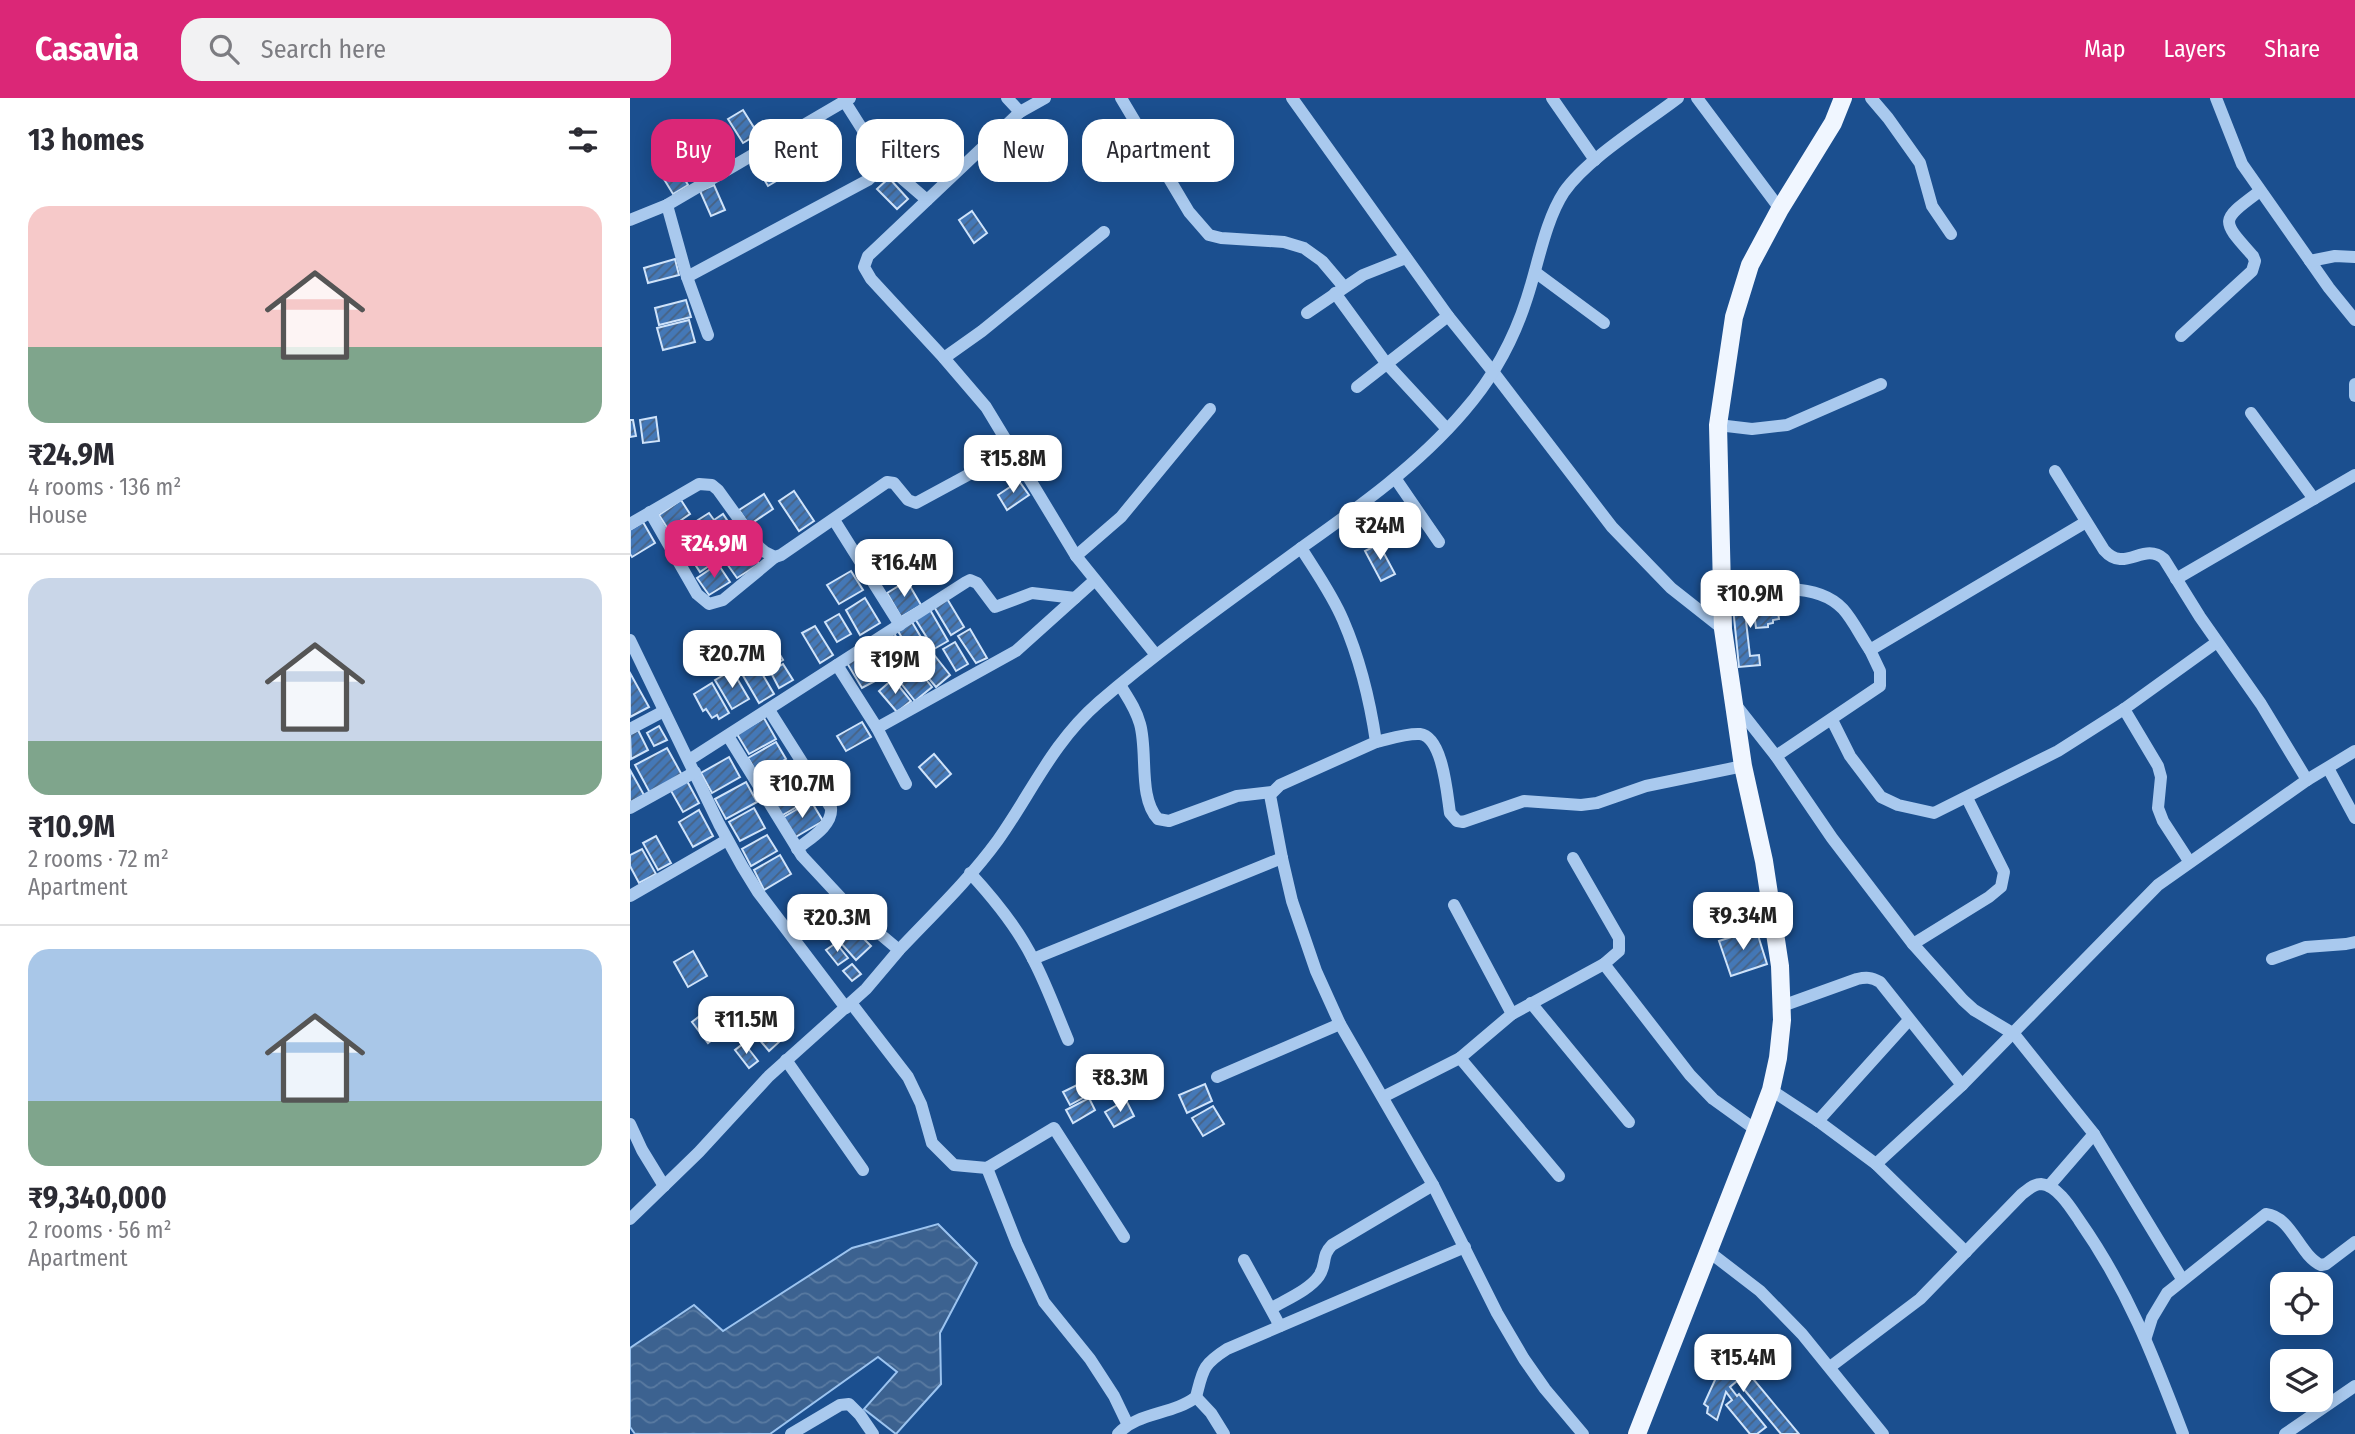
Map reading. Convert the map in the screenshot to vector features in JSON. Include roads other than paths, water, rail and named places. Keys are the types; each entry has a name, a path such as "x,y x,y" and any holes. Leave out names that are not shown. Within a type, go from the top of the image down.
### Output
{"main road":[{"path":"1637,1434 1771,1090 1778,1058 1782,1006 1780,966 1733,701 1723,629 1718,425 1734,317 1750,265 1780,209 1833,123 1843,98"}],"street":[{"path":"1007,98 1020,112"},
{"path":"1045,98 1020,112 868,256 864,267 871,279 986,407 1076,556 1156,655"},
{"path":"1121,98 1189,212 1209,235 1284,242 1304,248 1322,261 1386,363 1447,429"},
{"path":"1292,98 1448,316 1612,527 1671,588 1723,629"},
{"path":"1552,98 1595,160"},
{"path":"630,1219 786,1060 848,1006 885,969 898,950 997,842 1035,780 1071,730 1156,655 1395,478 1465,411 1494,373 1527,300 1562,195 1595,160 1678,98"},
{"path":"1697,98 1780,209"},
{"path":"1871,98 1920,163 1932,205 1951,234"},
{"path":"2216,98 2242,164 2355,320"},
{"path":"630,220 667,205 848,100 859,119"},
{"path":"687,277 864,182"},
{"path":"906,182 927,200"},
{"path":"2181,336 2252,271 2255,261 2253,256 2229,229 2228,221 2232,212 2260,191"},
{"path":"667,205 687,277 708,335"},
{"path":"944,358 982,331 1104,232"},
{"path":"2310,261 2335,256 2355,257"},
{"path":"1307,313 1363,275 1406,258"},
{"path":"1535,272 1604,323"},
{"path":"1357,387 1448,316"},
{"path":"1718,425 1752,429 1787,425 1881,384"},
{"path":"2355,384 2355,396"},
{"path":"1076,556 1121,517 1210,409"},
{"path":"2251,413 2314,499"},
{"path":"650,512 697,594 709,604 723,600 775,557 887,482 894,483 908,500 916,503 1014,450"},
{"path":"2055,471 2104,550 2113,559 2122,560 2150,552 2164,559 2261,704 2307,780"},
{"path":"2176,579 2355,475"},
{"path":"1395,478 1438,542"},
{"path":"630,524 699,484 712,485 760,547 775,557"},
{"path":"834,520 900,625"},
{"path":"1870,650 2086,522"},
{"path":"1301,548 1344,622 1371,714 1376,742"},
{"path":"630,808 692,766 728,736 970,580 977,583 995,607 1032,593 1074,598"},
{"path":"877,729 1016,651 1095,580"},
{"path":"1722,597 1760,590 1788,589 1818,595 1842,608 1870,650 1880,671 1880,686 1776,756"},
{"path":"630,640 727,840 758,892 915,1090 932,1143 954,1165 987,1168 1054,1128 1124,1237"},
{"path":"1832,720 1850,756 1881,797 1898,805 1934,813 1967,799 2058,751 2124,709 2217,642"},
{"path":"837,665 877,729 906,784"},
{"path":"1120,685 1134,707 1140,724 1147,799 1158,819 1169,821 1237,796 1272,792 1280,785 1376,742 1419,734 1428,737 1438,748 1451,813 1458,821 1463,822 1524,801 1589,804 1646,786 1744,766"},
{"path":"1733,701 1913,944 1974,1010 2014,1034 2094,1134 2182,1279"},
{"path":"2124,709 2158,766 2161,777 2158,808 2163,821 2189,861"},
{"path":"769,710 831,808 830,818 825,825 797,849"},
{"path":"630,729 664,711"},
{"path":"728,736 797,849 855,913 898,950"},
{"path":"1876,1164 2014,1034 2158,885 2307,780 2355,751"},
{"path":"2328,768 2355,818"},
{"path":"1272,792 1271,801 1282,858 1307,948 1340,1024 1433,1185 1497,1313 1524,1359 1583,1434"},
{"path":"1913,944 2001,887 2004,872 1967,799"},
{"path":"630,896 727,840"},
{"path":"1033,959 1282,858"},
{"path":"1383,1097 1460,1058 1512,1014 1604,964 1619,951 1619,938 1573,858"},
{"path":"970,873 1009,919 1033,959 1068,1040"},
{"path":"1454,905 1512,1014"},
{"path":"2272,959 2306,947 2355,942"},
{"path":"1604,964 1690,1076 1713,1099 1756,1130"},
{"path":"1782,1006 1866,977 1880,982 1962,1085"},
{"path":"1531,1003 1629,1122"},
{"path":"1818,1121 1909,1020"},
{"path":"1217,1077 1340,1024"},
{"path":"1460,1058 1559,1176"},
{"path":"786,1060 863,1170"},
{"path":"1771,1090 1876,1164 1966,1252"},
{"path":"630,1124 664,1186"},
{"path":"2049,1186 2094,1134"},
{"path":"987,1168 1017,1244 1044,1302 1096,1367 1127,1423"},
{"path":"1830,1367 1920,1300 2032,1186 2039,1184 2049,1186 2070,1208 2119,1281 2146,1337 2183,1434"},
{"path":"1272,1308 1321,1274 1324,1254 1332,1245 1433,1185"},
{"path":"2146,1337 2167,1293 2266,1214 2279,1218 2313,1260 2321,1265 2355,1242"},
{"path":"1118,1434 1127,1423 1178,1408 1196,1397 1200,1374 1214,1358 1280,1326 1465,1247"},
{"path":"1708,1251 1760,1291 1830,1367 1883,1434"},
{"path":"1244,1260 1280,1326"},
{"path":"2285,1434 2353,1393"},
{"path":"1196,1397 1211,1413 1224,1434"},
{"path":"791,1434 840,1405 849,1404 873,1434"}],"water":[{"path":"938,1224 977,1263 940,1333 941,1384 896,1434 864,1409 897,1372 878,1357 770,1434 635,1434 630,1427 630,1348 694,1305 723,1331 852,1248"}]}
